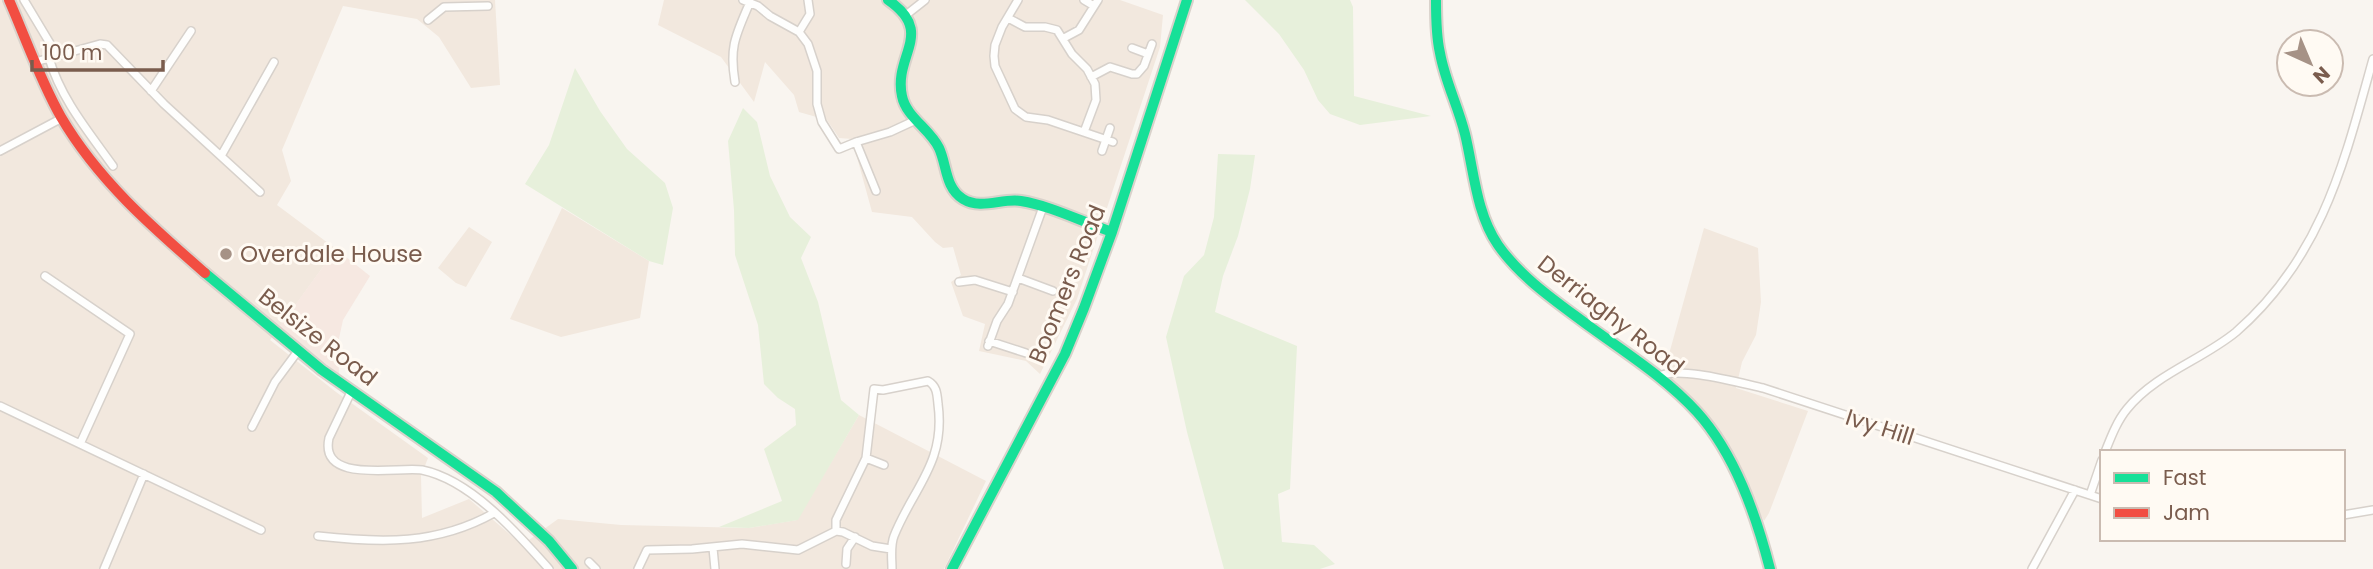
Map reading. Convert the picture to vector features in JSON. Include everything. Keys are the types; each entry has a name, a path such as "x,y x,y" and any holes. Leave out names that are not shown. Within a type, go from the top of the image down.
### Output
{"street":[{"name":"Belsize Road","path":"9,0 62,118 89,160 124,201 298,351 351,392 504,497 543,534 572,569"},
{"path":"24,0 53,56 57,83 113,166"},
{"path":"799,32 810,14 808,0"},
{"path":"888,0 906,15 912,32 902,76 902,94 908,110 938,146 951,188 962,198 977,204 1013,200 1043,207 1112,232"},
{"path":"906,15 925,0"},
{"path":"1018,0 995,45 994,56 995,66 1015,110 1026,117 1048,120 1110,141"},
{"path":"1064,38 1079,30 1096,3 1084,0"},
{"name":"Boomers Road","path":"953,569 1065,354 1112,232 1187,0"},
{"name":"Derriaghy Road","path":"1436,0 1437,39 1441,61 1460,114 1480,201 1497,244 1536,285 1656,377 1698,413 1715,436 1745,494 1770,569"},
{"path":"735,82 731,60 733,43 746,1 799,32 808,44 817,71 817,104 822,122 839,149 916,120"},
{"path":"428,20 444,7 462,3 488,6"},
{"path":"1008,18 1025,27 1057,30 1091,77 1095,84 1096,100 1084,132"},
{"path":"151,91 191,31"},
{"path":"35,62 100,44 107,45 151,91 260,192"},
{"path":"1091,77 1110,67 1138,74 1152,44"},
{"path":"1132,48 1148,54"},
{"path":"2106,450 2128,407 2152,386 2234,333 2268,298 2307,245 2327,208 2343,165 2373,59"},
{"path":"221,156 274,62"},
{"path":"0,151 62,118"},
{"path":"1102,151 1110,141 1110,128"},
{"path":"856,142 876,191"},
{"path":"1026,353 1016,345 989,344 1013,292 1043,207"},
{"path":"46,276 130,334 80,444"},
{"path":"1018,278 1053,291"},
{"path":"960,282 975,280 1013,292"},
{"path":"252,427 275,382 298,351"},
{"name":"Ivy Hill","path":"1656,377 1671,372 1714,377 1763,388 2100,498"},
{"path":"836,531 836,520 866,458 874,389 883,390 928,381 936,388 940,422 936,451 926,477 892,538 892,569"},
{"path":"351,392 329,438 327,446 334,460 348,467 374,471 422,470 455,483 494,513 549,569"},
{"path":"0,406 261,530"},
{"path":"866,458 884,465"},
{"path":"2090,495 2100,466"},
{"path":"104,569 144,474"},
{"path":"2032,569 2076,490"},
{"path":"2345,515 2373,510"},
{"path":"318,536 365,541 411,541 477,523 494,513"},
{"path":"638,569 647,550 713,548 742,544 798,550 836,531 872,546 891,549"},
{"path":"846,564 847,549 855,537"},
{"path":"713,548 715,569"},
{"path":"589,562 596,569"}],"shaded area":[{"path":"0,0 495,0 500,85 471,88 439,37 417,19 343,6 282,150 291,181 277,205 336,249 270,340 336,392 428,458 421,476 422,518 469,499 522,545 558,519 621,525 749,528 797,520 859,415 986,481 944,569 0,569"},
{"path":"664,0 1120,0 1163,15 1160,47 1077,299 1040,374 1026,361 979,351 985,324 963,316 951,282 961,275 953,247 943,248 912,217 872,212 852,139 839,138 827,120 799,112 794,95 765,62 754,102 721,57 658,25"},
{"path":"562,208 649,261 640,318 561,337 510,319"},
{"path":"469,227 492,242 466,287 456,283 438,268"},
{"path":"1704,228 1758,248 1761,302 1756,335 1742,362 1736,388 1808,411 1764,521 1715,426 1673,385 1666,365"},
{"path":"336,249 370,276 343,320 338,343 339,374 279,327"}],"green space":[{"path":"1245,0 1350,0 1353,7 1354,96 1431,116 1360,125 1330,114 1318,100 1304,70 1279,34"},
{"path":"575,68 600,111 627,149 665,183 673,208 663,265 649,261 525,184 549,145"},
{"path":"743,108 757,122 770,176 790,217 811,237 801,258 818,302 841,400 859,415 798,520 749,528 719,527 782,501 764,449 796,425 795,409 778,398 764,384 758,325 735,255 728,141"},
{"path":"1218,154 1255,155 1250,189 1238,236 1223,276 1215,312 1297,346 1290,489 1278,494 1282,542 1314,545 1335,564 1320,569 1224,569 1187,432 1166,337 1184,276 1204,255 1214,217"}],"traffic: fast":[{"path":"888,0 902,12 909,23 911,34 901,81 904,103 935,141 950,183 957,194 977,204 1014,201 1033,203 1112,232"},
{"path":"952,569 1065,354 1084,308 1112,232 1187,0"},
{"path":"1436,0 1437,34 1442,63 1465,134 1480,206 1498,245 1528,279 1659,377 1697,412 1733,466 1758,528 1770,569"},
{"path":"205,273 322,370 496,492 549,541 572,569"}],"traffic: jam":[{"path":"9,0 46,89 76,140 127,201 205,273"}],"place":[{"name":"Overdale House","path":"226,254"}]}
